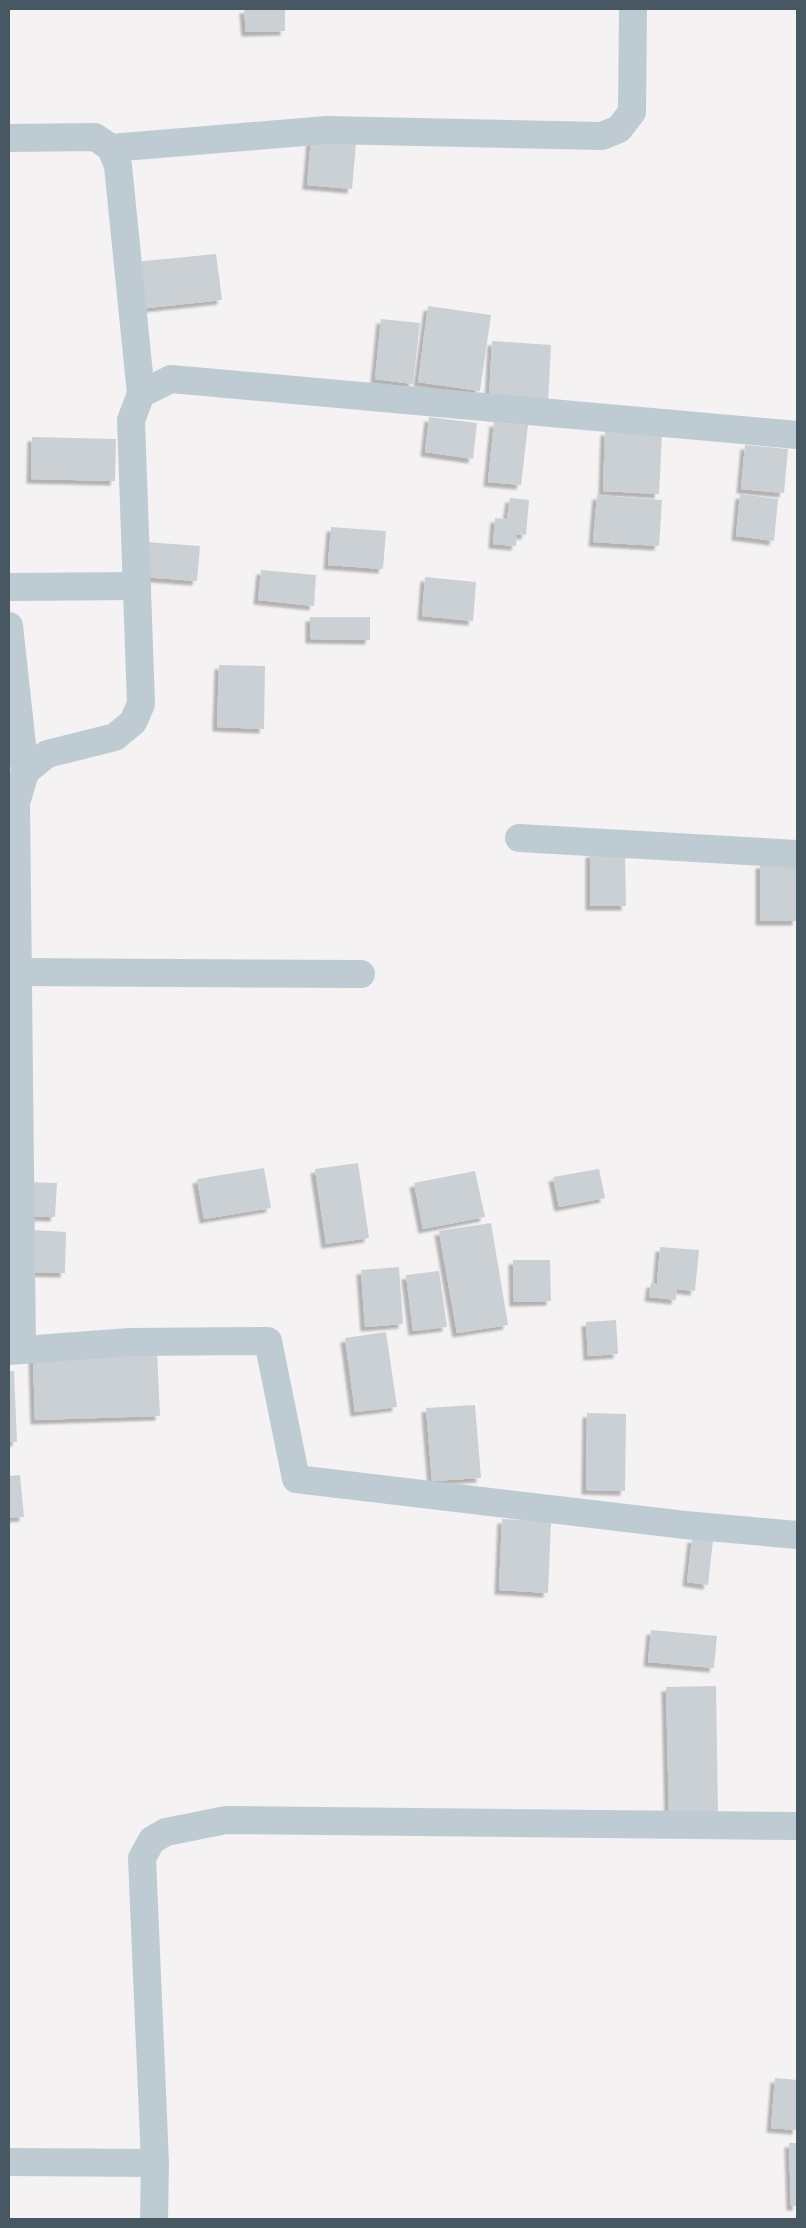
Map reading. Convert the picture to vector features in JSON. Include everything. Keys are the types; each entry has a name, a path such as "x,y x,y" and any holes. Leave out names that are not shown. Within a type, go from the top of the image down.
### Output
{"street":[{"path":"111,148 327,130 602,136 619,129 632,112 633,9"},
{"path":"9,138 95,137 111,148 118,166 141,394 131,420 141,704 133,722 115,737 47,754 25,772"},
{"path":"141,394 171,379 797,435"},
{"path":"9,587 137,586"},
{"path":"9,626 25,772 16,803 18,972 16,1351 130,1342 268,1341 296,1478 685,1526 797,1534"},
{"path":"519,838 797,854"},
{"path":"18,972 361,974"},
{"path":"154,2219 155,2163 142,1858 152,1840 166,1832 226,1820 797,1826"},
{"path":"9,2162 155,2163"}],"building":[{"path":"244,9 285,9 285,31 246,32"},
{"path":"311,139 356,143 352,189 307,185"},
{"path":"216,254 222,300 139,309 134,262"},
{"path":"428,306 491,315 480,391 418,382"},
{"path":"381,319 420,323 413,384 375,379"},
{"path":"492,341 551,345 548,404 489,400"},
{"path":"429,417 477,423 473,459 425,452"},
{"path":"494,422 528,425 521,485 488,482"},
{"path":"605,431 662,434 659,494 603,491"},
{"path":"32,437 116,439 115,481 31,479"},
{"path":"745,445 788,449 784,493 741,489"},
{"path":"740,494 778,499 774,541 736,536"},
{"path":"597,495 662,500 659,546 593,542"},
{"path":"510,498 529,500 526,535 517,534 516,546 493,544 495,518 507,519"},
{"path":"331,527 386,531 383,569 328,565"},
{"path":"146,542 200,546 197,581 143,577"},
{"path":"261,570 316,575 314,606 258,600"},
{"path":"425,577 476,582 473,621 422,616"},
{"path":"310,617 370,617 370,640 310,639"},
{"path":"219,665 265,666 264,729 217,727"},
{"path":"590,853 625,853 626,906 590,906"},
{"path":"760,864 797,864 797,921 760,921"},
{"path":"358,1163 369,1238 326,1244 315,1169"},
{"path":"264,1168 271,1208 204,1219 197,1179"},
{"path":"599,1169 605,1198 559,1207 553,1177"},
{"path":"475,1171 485,1217 423,1229 414,1183"},
{"path":"29,1182 57,1183 55,1217 28,1216"},
{"path":"491,1223 508,1325 457,1333 439,1231"},
{"path":"31,1230 66,1232 65,1273 30,1272"},
{"path":"660,1247 699,1250 695,1291 677,1289 676,1300 649,1297 651,1283 657,1284"},
{"path":"513,1260 550,1260 551,1301 514,1302"},
{"path":"399,1267 403,1324 365,1327 361,1270"},
{"path":"439,1271 447,1327 413,1331 406,1275"},
{"path":"616,1320 618,1354 588,1356 586,1322"},
{"path":"386,1332 397,1407 355,1412 345,1338"},
{"path":"157,1351 160,1416 35,1420 33,1355"},
{"path":"9,1371 14,1371 17,1442 9,1442"},
{"path":"475,1405 481,1478 432,1481 426,1408"},
{"path":"587,1413 626,1414 625,1491 586,1490"},
{"path":"20,1475 24,1517 9,1518 9,1476"},
{"path":"502,1519 551,1521 548,1593 499,1590"},
{"path":"692,1538 713,1540 708,1585 687,1582"},
{"path":"651,1630 717,1636 714,1668 648,1662"},
{"path":"716,1686 718,1814 669,1815 666,1687"},
{"path":"775,2078 797,2080 797,2130 771,2128"},
{"path":"789,2143 797,2143 797,2206 791,2206"}]}
